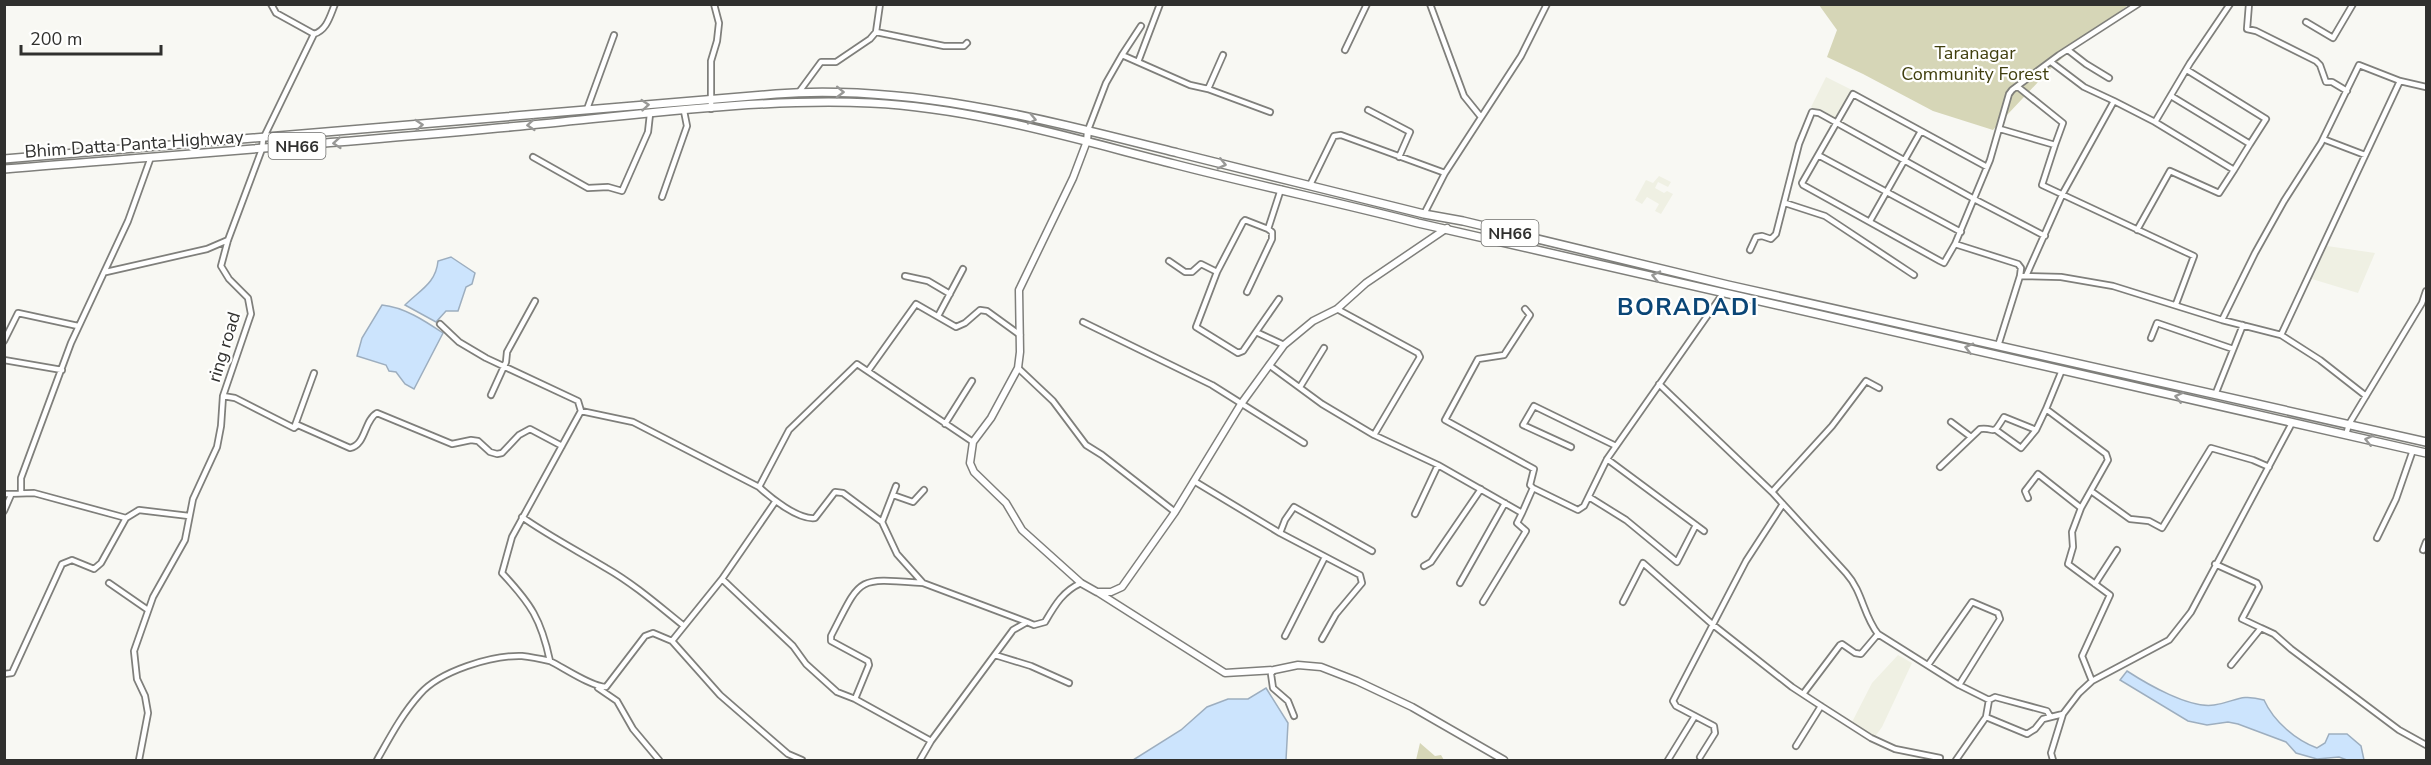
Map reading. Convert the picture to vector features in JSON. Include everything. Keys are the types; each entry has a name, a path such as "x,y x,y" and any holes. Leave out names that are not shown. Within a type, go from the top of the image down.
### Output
{"highway":[{"name":"NH66","path":"587,110 799,92 874,93 944,101 1088,130 1424,214 1463,221 1728,285 2427,442"},
{"name":"NH66","path":"650,114 790,103 873,103 959,113 1087,141 1242,181 2427,453"},
{"name":"Bhim Datta Panta Highway","path":"4,159 587,110"},
{"name":"Bhim Datta Panta Highway","path":"4,170 650,114"}],"main road":[{"path":"1088,130 1087,141 1073,178 1019,290 1018,368 991,418 973,442 970,458 972,470 1006,503 1022,530 1081,582 1216,669 1225,673 1274,670 1309,664 1357,681 1412,707 1504,760"},
{"path":"1097,592 1111,592 1122,587 1175,512 1241,404 1284,345 1313,321 1337,309 1366,283 1447,228"}],"street":[{"path":"271,4 276,13 314,34"},
{"path":"263,138 314,34 326,26 335,4"},
{"path":"711,109 711,61 719,23 714,4"},
{"path":"799,92 821,62 836,62 870,39 876,32 880,4"},
{"path":"1138,62 1160,4"},
{"path":"1345,50 1367,4"},
{"path":"1430,4 1464,96 1480,117"},
{"path":"1424,214 1445,173 1521,56 1547,4"},
{"path":"1987,167 1856,94 1852,95 1803,185 1944,263 1961,232 1987,167 2009,94 2068,50 2138,4"},
{"path":"2155,122 2230,4"},
{"path":"2249,4 2247,29 2256,31 2316,61 2320,65 2326,82 2332,82 2347,91"},
{"path":"2306,22 2333,38 2353,4"},
{"path":"1088,130 1106,83 1141,26"},
{"path":"876,32 944,46 964,46 967,43"},
{"path":"587,110 614,35"},
{"path":"2068,50 2109,78"},
{"path":"1122,55 1191,85 1270,112"},
{"path":"1208,89 1223,55"},
{"path":"2051,62 2084,87 2155,122 2234,170"},
{"path":"2222,320 2261,242 2323,139 2359,65 2400,81 2427,87"},
{"path":"2137,230 2170,171 2219,192 2266,119 2187,70"},
{"path":"2281,335 2400,81"},
{"path":"2018,87 2061,119 2064,126 2042,185 2194,256 2176,304"},
{"path":"2171,96 2250,144"},
{"path":"2026,276 2063,193 2114,101"},
{"path":"1368,110 1410,132 1399,157"},
{"path":"662,197 687,126 684,111"},
{"path":"1750,250 1756,237 1771,239 1776,234 1799,144 1812,112 1819,113 2045,236"},
{"path":"532,157 588,188 608,187 622,191 648,132 650,114"},
{"path":"2000,129 2055,145"},
{"path":"1870,221 1921,131"},
{"path":"1310,185 1334,136 1341,135 1445,173"},
{"name":"ring road","path":"139,760 148,713 145,696 137,679 134,651 148,610 185,540 193,499 217,447 223,396 251,314 248,298 229,279 221,266 228,240 262,149 263,138"},
{"path":"2323,139 2365,155"},
{"path":"1818,155 1961,232"},
{"path":"21,492 21,478 78,326 128,221 151,158"},
{"path":"1268,229 1281,189"},
{"path":"1785,203 1825,216 1914,275"},
{"path":"1247,292 1272,238 1272,232 1243,222 1217,272 1196,327 1240,353 1279,299"},
{"path":"103,274 108,270 207,249 228,240"},
{"path":"1955,244 2018,264 2021,268 1996,355"},
{"path":"1169,261 1185,272 1192,272 1201,264 1217,272"},
{"path":"938,316 963,269"},
{"path":"905,276 928,281 950,294"},
{"path":"2020,276 2061,277 2113,286 2222,320 2281,335 2320,360 2366,396"},
{"path":"2346,435 2349,424 2427,291"},
{"path":"1525,309 1530,315 1504,355 1478,359 1445,420 1534,469 1530,485 1533,488 1578,510 1589,498 1607,459 1724,292"},
{"path":"491,395 508,357 507,352 534,301"},
{"path":"868,370 916,304 956,327 965,323 980,310 987,311 1020,335"},
{"path":"1337,309 1418,353 1420,357 1374,435"},
{"path":"4,341 18,313 78,326"},
{"path":"1083,322 1212,385 1304,443"},
{"path":"2151,338 2157,323 2233,350"},
{"path":"440,324 459,342 503,366 578,401 581,411 512,537 502,573 535,612 550,661"},
{"path":"2215,395 2243,325"},
{"path":"1256,332 1284,345"},
{"path":"1300,387 1324,348"},
{"path":"4,360 62,370"},
{"path":"759,487 789,430 857,364 973,442"},
{"path":"1268,364 1322,404 1374,435 1438,465 1522,513"},
{"path":"1018,368 1053,401 1086,445 1175,512"},
{"path":"1996,430 2021,448 2036,430 2062,370"},
{"path":"294,428 314,373"},
{"path":"945,424 972,381"},
{"path":"1772,492 1832,426 1866,381 1879,388"},
{"path":"1659,384 1772,492 1856,584 1870,625 1878,634 1959,686 1989,700"},
{"path":"223,396 235,398 294,428"},
{"path":"1571,447 1523,425 1534,406 1616,446"},
{"path":"2046,409 2106,454 2108,460 2081,508 2072,532 2073,547 2068,565 2110,595 2082,656 2092,681"},
{"path":"581,411 633,422 759,487 775,502 809,519 815,518 835,492 843,493 882,522 897,554 923,582"},
{"path":"294,428 298,425 350,447 355,447 360,442 372,416 377,412 452,444 478,441 490,452 497,454 502,453 519,435 530,429 562,446"},
{"path":"1940,467 1981,428 1992,432 1996,430 2004,417 2036,430"},
{"path":"1951,422 1971,437"},
{"path":"2053,760 2051,753 2063,714 2079,693 2092,681 2169,639 2191,612 2292,423"},
{"path":"2091,491 2130,519 2149,521 2162,528 2211,448 2269,467"},
{"path":"2377,538 2396,499 2413,450"},
{"path":"1607,459 1704,531"},
{"path":"1415,514 1438,465"},
{"path":"2028,498 2025,491 2038,474 2081,508"},
{"path":"1194,481 1280,533 1360,575 1362,583 1336,614 1322,639"},
{"path":"882,522 896,486"},
{"path":"1483,602 1526,531 1517,523 1533,488"},
{"path":"893,495 914,502 924,489"},
{"path":"1424,566 1431,562 1481,489"},
{"path":"4,494 11,495 21,492 51,496 126,518"},
{"path":"4,511 11,495"},
{"path":"1589,498 1626,520 1677,562 1696,525"},
{"path":"672,641 722,579 775,502"},
{"path":"1460,583 1505,503"},
{"path":"1700,757 1715,733 1714,726 1676,706 1673,701 1746,561 1783,504"},
{"path":"1280,533 1294,507 1372,550"},
{"path":"4,674 12,673 62,564 72,560 94,569 101,563 126,518 139,510 189,516"},
{"path":"522,517 608,569 684,626"},
{"path":"2423,550 2427,542"},
{"path":"2095,584 2116,549"},
{"path":"1285,636 1325,557"},
{"path":"1623,602 1643,563 1712,624 1821,706 1879,742 1895,749 1940,758 1940,760"},
{"path":"2215,564 2259,587 2242,619 2274,633 2291,649 2398,730 2427,745"},
{"path":"722,579 793,646 806,664 837,692 855,699 931,741"},
{"path":"855,699 869,665 868,661 831,641 831,636 850,597 856,590 874,580 923,582 1034,625 1045,622 1070,587 1081,582"},
{"path":"109,583 148,610"},
{"path":"1928,665 1972,602 1998,613 2000,619 1959,686"},
{"path":"920,760 931,741 1013,630 1027,622"},
{"path":"2231,665 2261,628"},
{"path":"597,687 606,687 645,636 653,633 672,641 728,702 788,754 802,760"},
{"path":"1803,694 1840,645 1860,654 1878,634"},
{"path":"995,655 1031,666 1069,683"},
{"path":"377,760 396,727 421,692 450,673 481,662 521,656 550,661 574,672 617,701 633,729 659,760"},
{"path":"1274,670 1271,674 1273,688 1287,701 1294,716"},
{"path":"1989,700 1995,697 2047,711 2050,716"},
{"path":"1959,760 1986,717 1989,700"},
{"path":"1797,746 1821,706"},
{"path":"1986,717 2026,734 2050,716 2063,714"},
{"path":"1668,760 1695,716"}],"shaded area":[{"path":"1826,77 1854,91 1836,121 1811,107"},
{"path":"1659,176 1671,182 1668,187 1658,182 1655,188 1664,193 1667,191 1673,194 1661,214 1655,211 1659,204 1647,197 1642,204 1635,200 1646,180 1653,183"},
{"path":"2327,246 2375,253 2358,293 2312,279"},
{"path":"1898,655 1912,663 1882,727 1874,738 1851,724 1872,683"}],"green space":[{"name":"Taranagar Community Forest","path":"1819,5 2128,5 2055,64 1993,130 1933,111 1827,57 1837,30"},
{"path":"1420,743 1435,756 1441,755 1444,760 1416,760"}],"water":[{"path":"451,257 475,273 472,284 466,287 458,311 446,311 436,322 405,305 431,281 438,261"},
{"path":"382,305 422,319 443,333 414,389 405,384 396,372 389,371 386,365 357,356 362,338"},
{"path":"2127,671 2157,689 2193,703 2214,705 2249,697 2264,700 2280,723 2301,740 2317,748 2325,743 2329,734 2347,734 2361,746 2364,760 2347,760 2339,757 2317,759 2296,753 2286,742 2238,724 2228,722 2207,725 2188,721 2120,680"},
{"path":"1266,688 1288,723 1286,760 1133,760 1181,730 1207,707 1228,699 1248,699"}],"district":[{"name":"BORADADI","path":"1688,307"}]}
